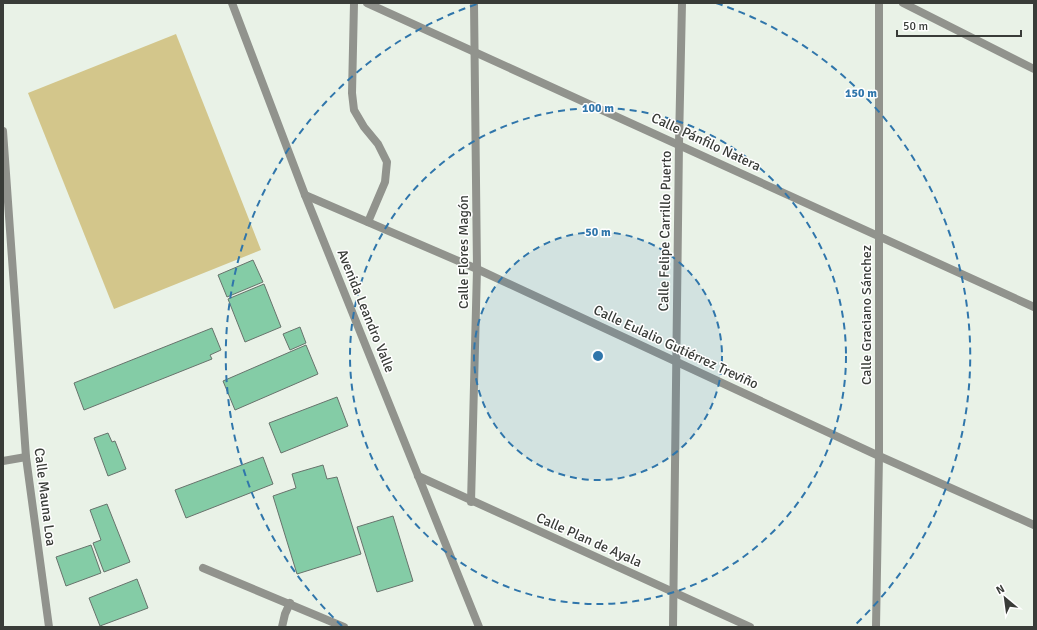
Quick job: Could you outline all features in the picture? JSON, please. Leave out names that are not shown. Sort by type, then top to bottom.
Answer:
[{"type":"street","name":"Avenida Leandro Valle","points":[[232,3],[305,195],[479,627]]},
{"type":"street","points":[[354,3],[352,93],[354,110],[364,128],[378,144],[387,162],[385,182],[368,222]]},
{"type":"street","name":"Calle Pánfilo Natera","points":[[367,3],[1034,306]]},
{"type":"street","name":"Calle Flores Magón","points":[[471,502],[477,269],[474,3]]},
{"type":"street","name":"Calle Felipe Carrillo Puerto","points":[[673,627],[678,143],[682,3]]},
{"type":"street","name":"Calle Graciano Sánchez","points":[[876,627],[879,456],[879,3]]},
{"type":"street","points":[[903,3],[1034,69]]},
{"type":"street","name":"Calle Mauna Loa","points":[[3,131],[26,458],[49,627]]},
{"type":"street","name":"Calle Eulalio Gutiérrez Treviño","points":[[305,195],[477,269],[879,456],[1034,525]]},
{"type":"street","points":[[3,461],[26,458]]},
{"type":"street","name":"Calle Plan de Ayala","points":[[418,476],[471,502],[750,627]]},
{"type":"street","points":[[203,568],[290,603],[344,627]]},
{"type":"street","points":[[282,627],[285,614],[290,603]]},
{"type":"shaded area","points":[[176,34],[261,250],[114,309],[28,93]]},
{"type":"building","points":[[253,260],[263,282],[227,297],[218,275]]},
{"type":"building","points":[[264,284],[281,327],[245,342],[228,299]]},
{"type":"building","points":[[300,327],[306,343],[290,350],[283,334]]},
{"type":"building","points":[[212,328],[221,350],[210,355],[212,359],[84,410],[74,383]]},
{"type":"building","points":[[306,345],[318,374],[235,410],[223,381]]},
{"type":"building","points":[[337,397],[348,426],[281,453],[269,423]]},
{"type":"building","points":[[108,433],[112,442],[115,441],[126,469],[108,476],[94,438]]},
{"type":"building","points":[[263,457],[273,484],[186,518],[175,490]]},
{"type":"building","points":[[323,465],[327,479],[337,477],[361,554],[297,574],[273,496],[296,488],[292,474]]},
{"type":"building","points":[[107,504],[130,562],[104,572],[93,543],[101,540],[90,510]]},
{"type":"building","points":[[393,516],[413,581],[377,592],[357,527]]},
{"type":"building","points":[[91,545],[101,573],[66,586],[56,557]]},
{"type":"building","points":[[137,579],[148,608],[100,626],[89,598]]}]
